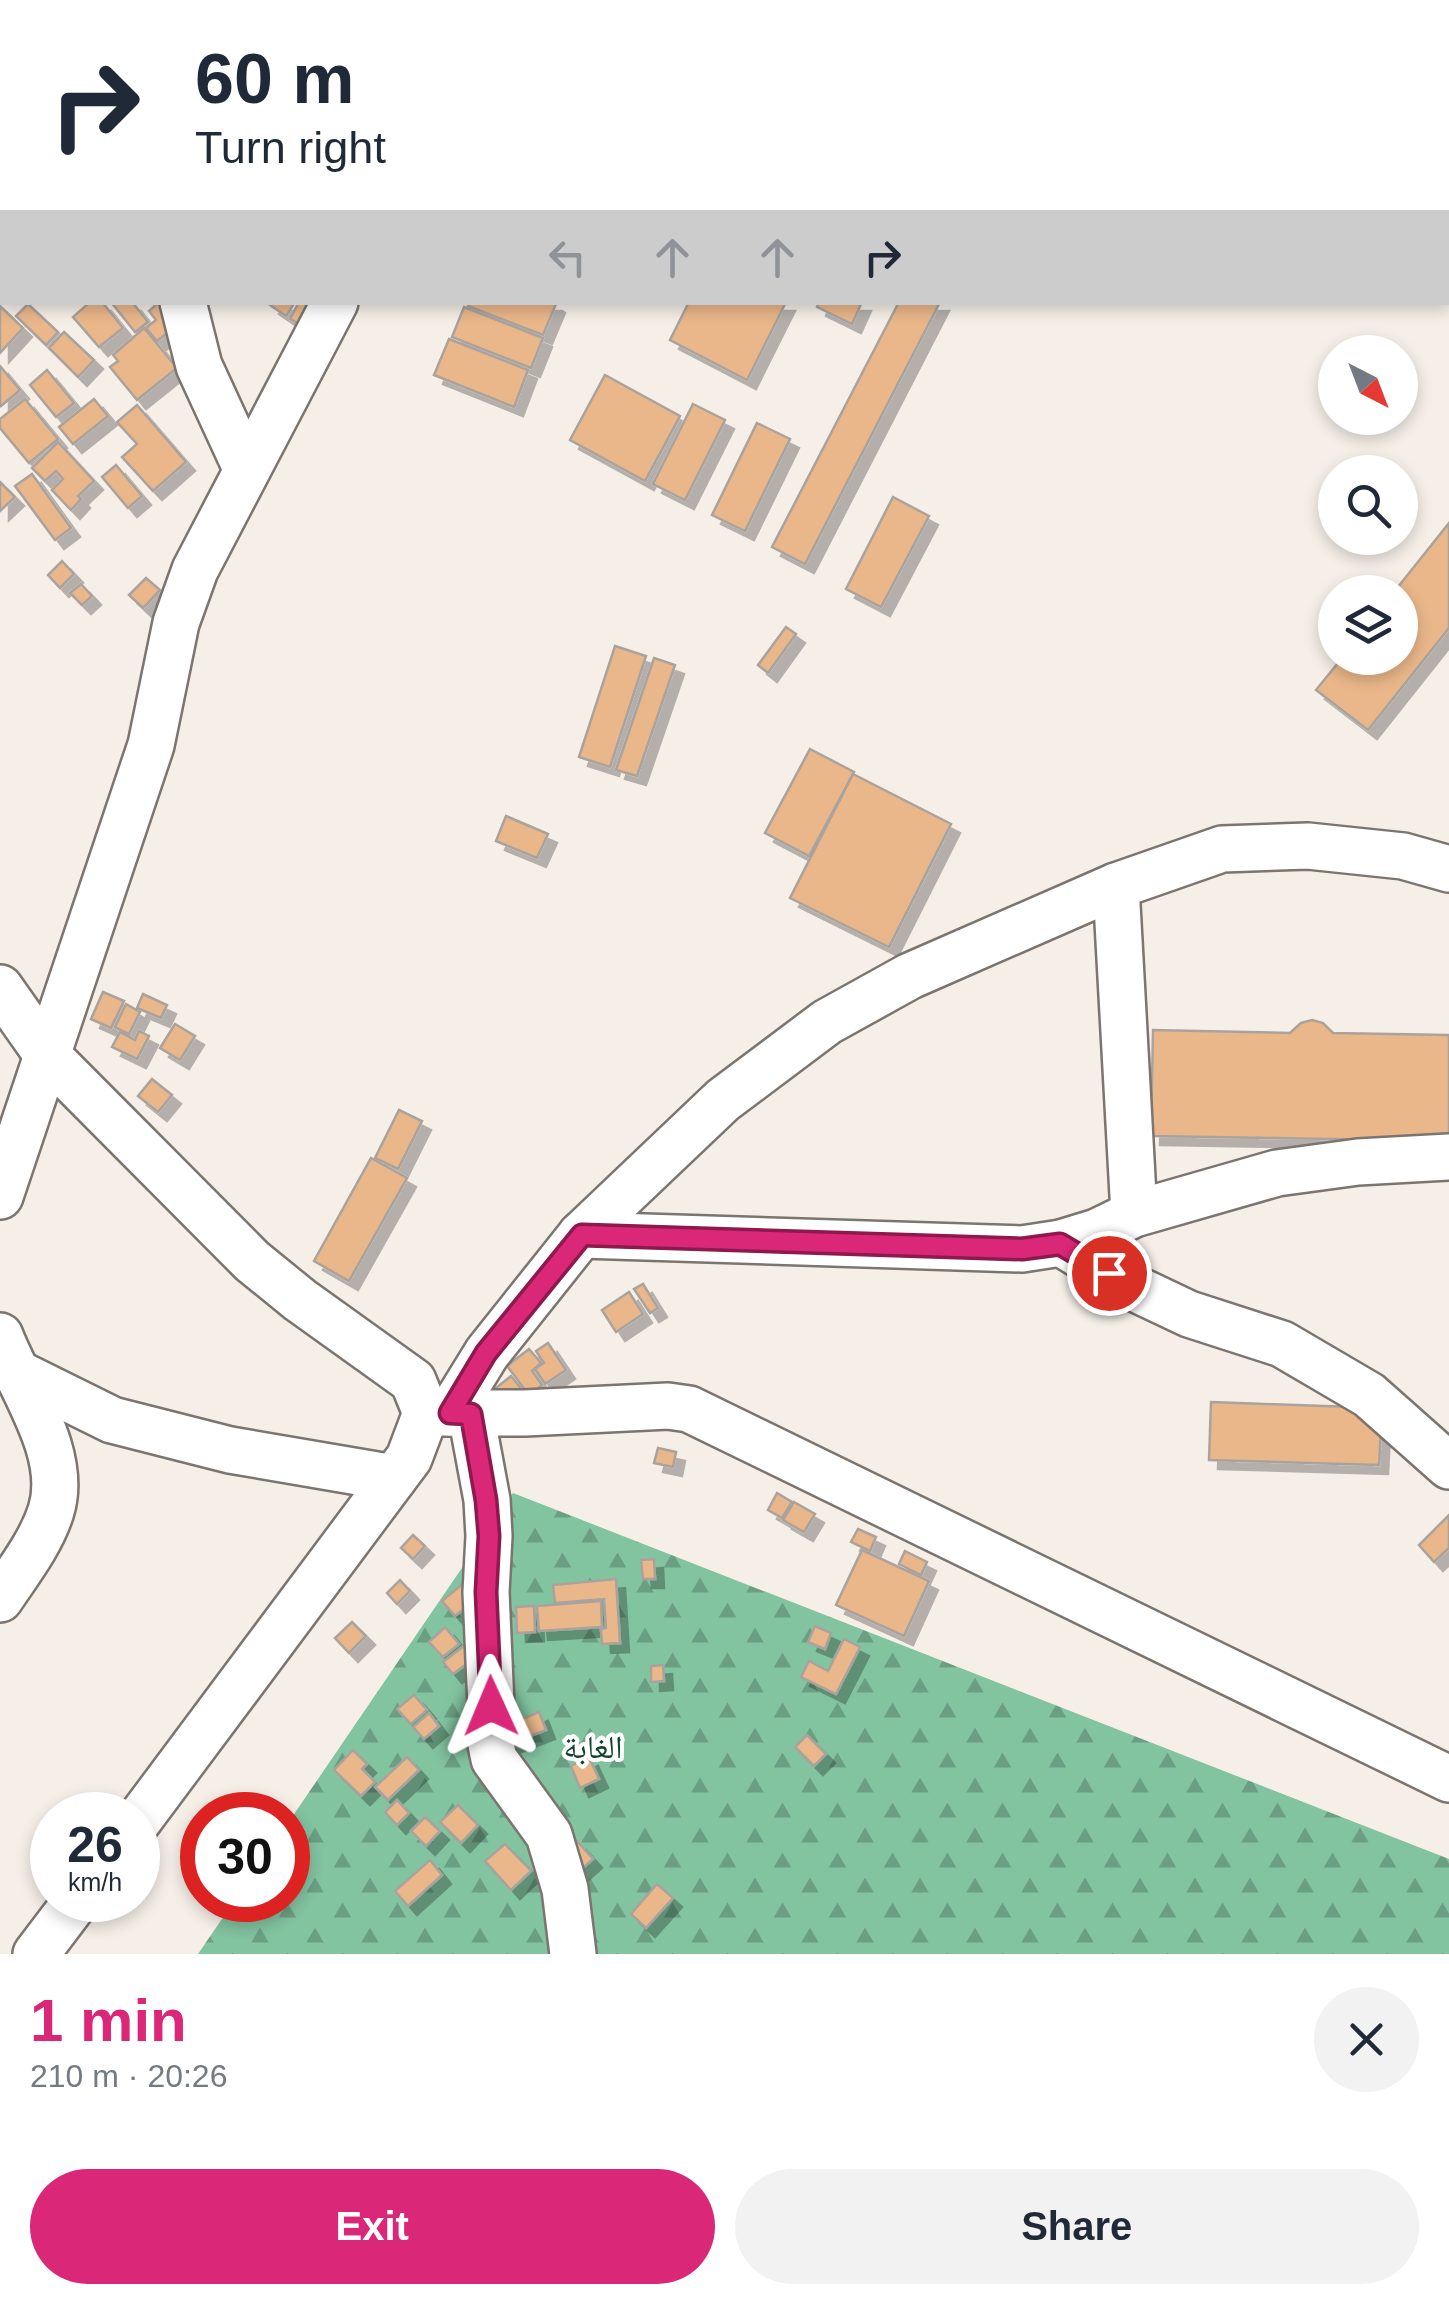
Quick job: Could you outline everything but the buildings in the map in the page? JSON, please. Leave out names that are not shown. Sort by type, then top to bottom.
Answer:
[{"type":"street","points":[[184,305],[199,366],[246,468]]},
{"type":"street","points":[[0,1196],[151,745],[176,623],[195,570],[333,305]]},
{"type":"street","points":[[160,1792],[409,1458],[449,1413],[486,1353],[582,1235],[723,1100],[828,1022],[910,976],[1116,886],[1222,849],[1308,846],[1403,856],[1449,869]]},
{"type":"street","points":[[1116,886],[1134,1214]]},
{"type":"street","points":[[0,988],[48,1056],[252,1260],[300,1300],[413,1381],[449,1413],[488,1518],[488,1730],[494,1759],[549,1835],[566,1889],[573,1954]]},
{"type":"street","points":[[582,1235],[1022,1249],[1060,1244],[1134,1214],[1276,1173],[1358,1162],[1449,1157]]},
{"type":"street","points":[[1060,1244],[1134,1288],[1188,1314],[1297,1352],[1368,1395],[1449,1466]]},
{"type":"street","points":[[7,1354],[112,1420],[230,1450],[394,1478]]},
{"type":"street","points":[[0,1599],[33,1548],[51,1510],[54,1475],[46,1437],[7,1354]]},
{"type":"street","points":[[449,1413],[689,1408],[1449,1779]]},
{"type":"street","points":[[36,1954],[60,1922]]},
{"type":"green space","name":"الغابة","points":[[513,1493],[1449,1859],[1449,1954],[198,1954],[220,1922],[310,1922],[309,1792]]},
{"type":"route","points":[[491,1706],[486,1500],[471,1414],[450,1413],[486,1353],[582,1235],[1022,1249],[1060,1244],[1109,1273]]}]
